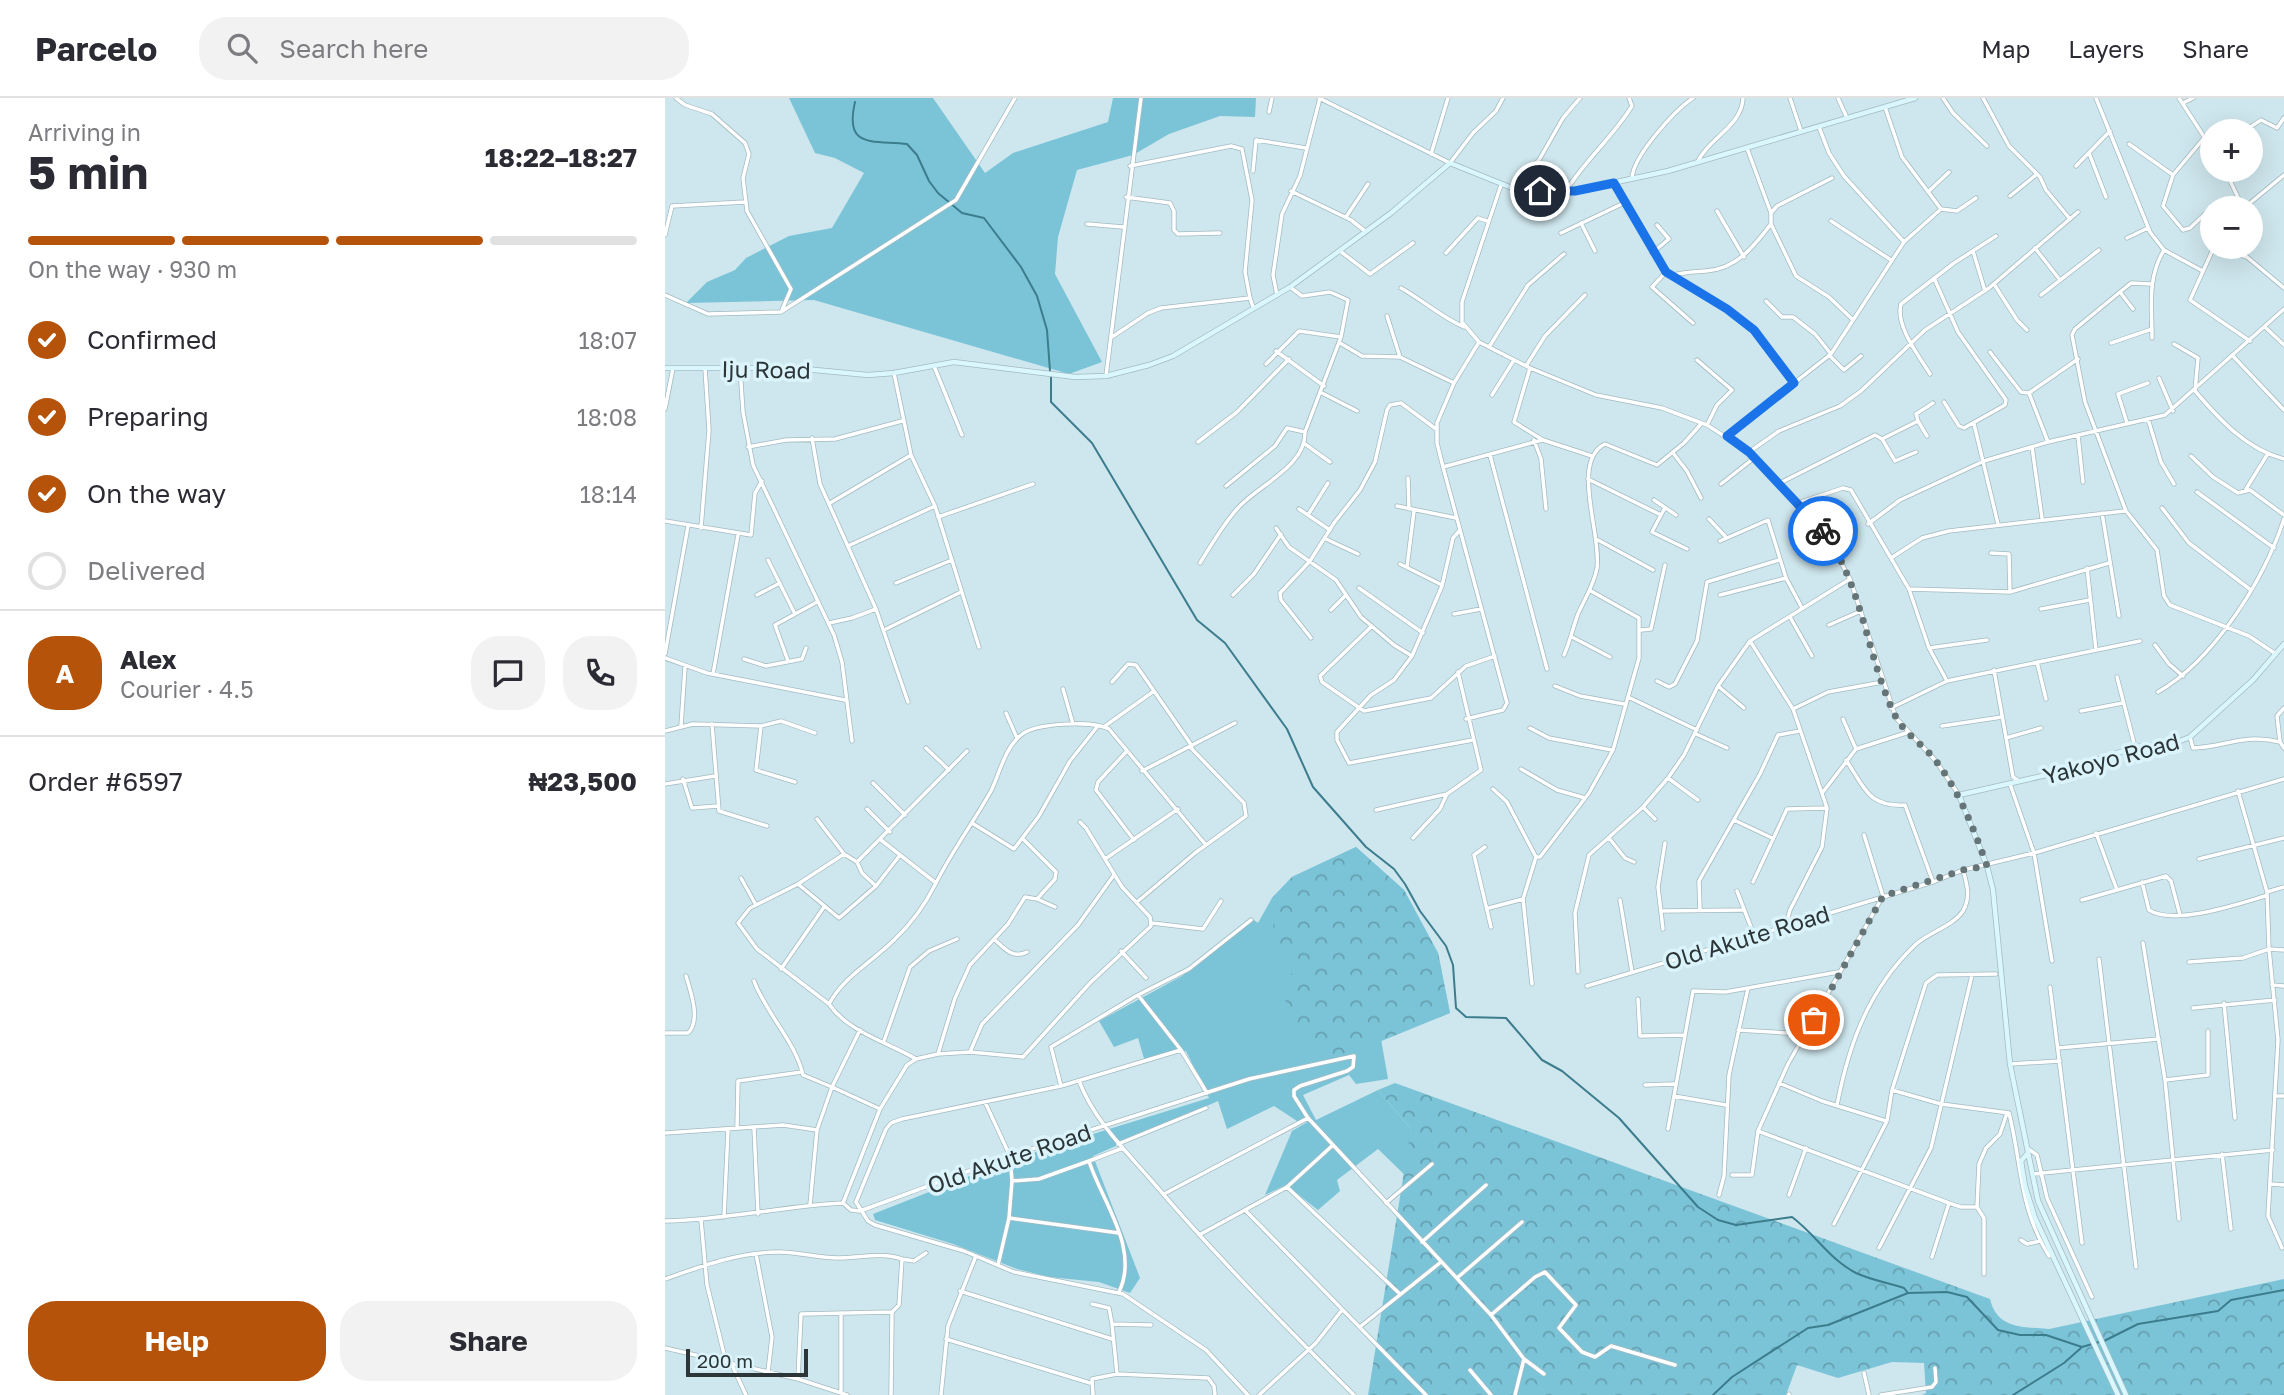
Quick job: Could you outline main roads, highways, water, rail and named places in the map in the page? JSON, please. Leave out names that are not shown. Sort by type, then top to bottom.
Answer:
[{"type":"main road","points":[[1895,101],[1915,98]]},
{"type":"main road","name":"Iju Road","points":[[665,368],[740,368],[868,375],[954,362],[1060,376],[1106,376],[1173,356],[1290,287],[1341,251],[1450,163],[1512,188],[1566,191],[1614,183],[1747,148],[1885,107],[1895,101]]},
{"type":"main road","name":"Yakoyo Road","points":[[2028,1150],[2010,1064],[1994,898],[1987,866],[1959,795],[2064,771],[2135,747],[2175,743],[2190,737],[2253,680],[2284,644]]},
{"type":"main road","points":[[2028,1150],[2044,1215],[2126,1395]]},
{"type":"main road","points":[[2028,1150],[2021,1161],[2035,1218],[2118,1395]]},
{"type":"waterway","points":[[855,102],[853,117],[857,135],[872,141],[907,144],[917,155],[938,193],[962,213],[984,218],[1021,267],[1037,296],[1047,330],[1050,371]]},
{"type":"waterway","points":[[1051,377],[1051,402],[1092,443],[1197,620],[1225,643],[1287,729],[1313,787],[1366,847],[1394,869],[1446,946],[1453,965],[1456,1008],[1466,1017],[1506,1018],[1542,1060],[1562,1071],[1619,1118],[1698,1207],[1718,1220],[1736,1225],[1792,1217],[1838,1261],[1862,1275],[1904,1288],[1908,1293],[1947,1292],[1967,1297],[1998,1330],[2020,1335],[2046,1335],[2082,1347],[2099,1342]]},
{"type":"waterway","points":[[2104,1341],[2138,1324],[2218,1311],[2231,1300],[2284,1290]]},
{"type":"waterway","points":[[1713,1395],[1732,1377],[1808,1328],[1828,1325],[1908,1293]]},
{"type":"waterway","points":[[2013,1395],[2064,1363],[2081,1348]]}]
